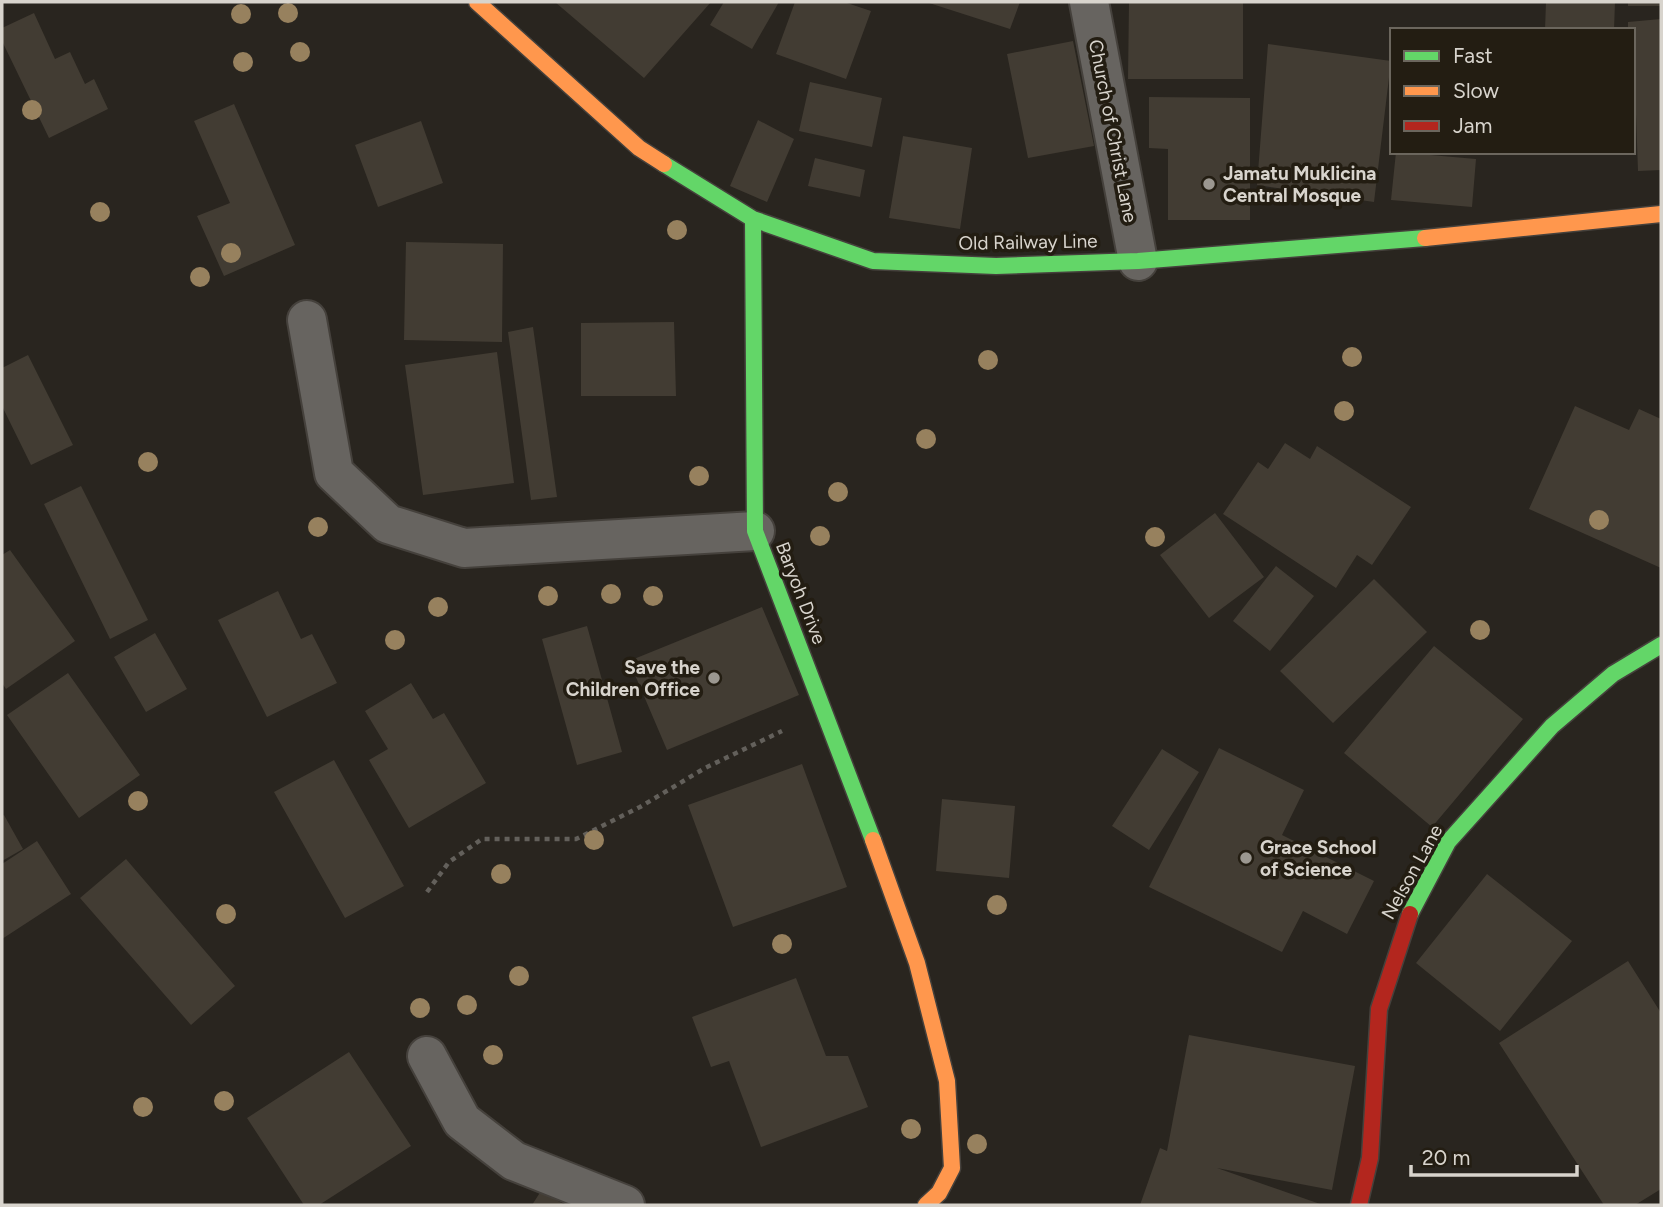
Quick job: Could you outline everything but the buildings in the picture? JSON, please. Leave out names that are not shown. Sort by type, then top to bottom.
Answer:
[{"type":"street","name":"Old Railway Line","points":[[477,2],[639,148],[754,219],[873,261],[996,266],[1138,261],[1261,249],[1383,242],[1661,214]]},
{"type":"street","name":"Church of Christ Lane","points":[[1089,2],[1138,261]]},
{"type":"street","name":"Baryoh Drive","points":[[754,219],[755,531],[918,963],[947,1081],[952,1168],[939,1193],[926,1205]]},
{"type":"street","points":[[307,320],[334,473],[388,524],[464,548],[755,531]]},
{"type":"street","name":"Nelson Lane","points":[[1359,1205],[1370,1158],[1379,1009],[1405,924],[1448,842],[1552,726],[1613,674],[1661,645]]},
{"type":"street","points":[[427,1056],[462,1121],[514,1161],[580,1190],[625,1205]]},
{"type":"path","points":[[427,892],[449,862],[482,839],[576,839],[639,807],[705,768],[824,711]]},
{"type":"traffic: fast","points":[[664,164],[753,219],[873,261],[996,266],[1138,261],[1425,238]]},
{"type":"traffic: fast","points":[[753,219],[755,531],[873,840]]},
{"type":"traffic: fast","points":[[1410,914],[1448,842],[1552,726],[1613,674],[1661,645]]},
{"type":"traffic: slow","points":[[477,2],[639,148],[664,164]]},
{"type":"traffic: slow","points":[[1425,238],[1661,214]]},
{"type":"traffic: slow","points":[[873,840],[917,963],[947,1081],[952,1168],[939,1193],[926,1205]]},
{"type":"traffic: jam","points":[[1359,1205],[1370,1158],[1379,1009],[1410,914]]},
{"type":"place","name":"Jamatu Muklicina Central Mosque","points":[[1209,184]]},
{"type":"place","name":"Save the Children Office","points":[[714,678]]},
{"type":"place","name":"Grace School of Science","points":[[1246,858]]}]
